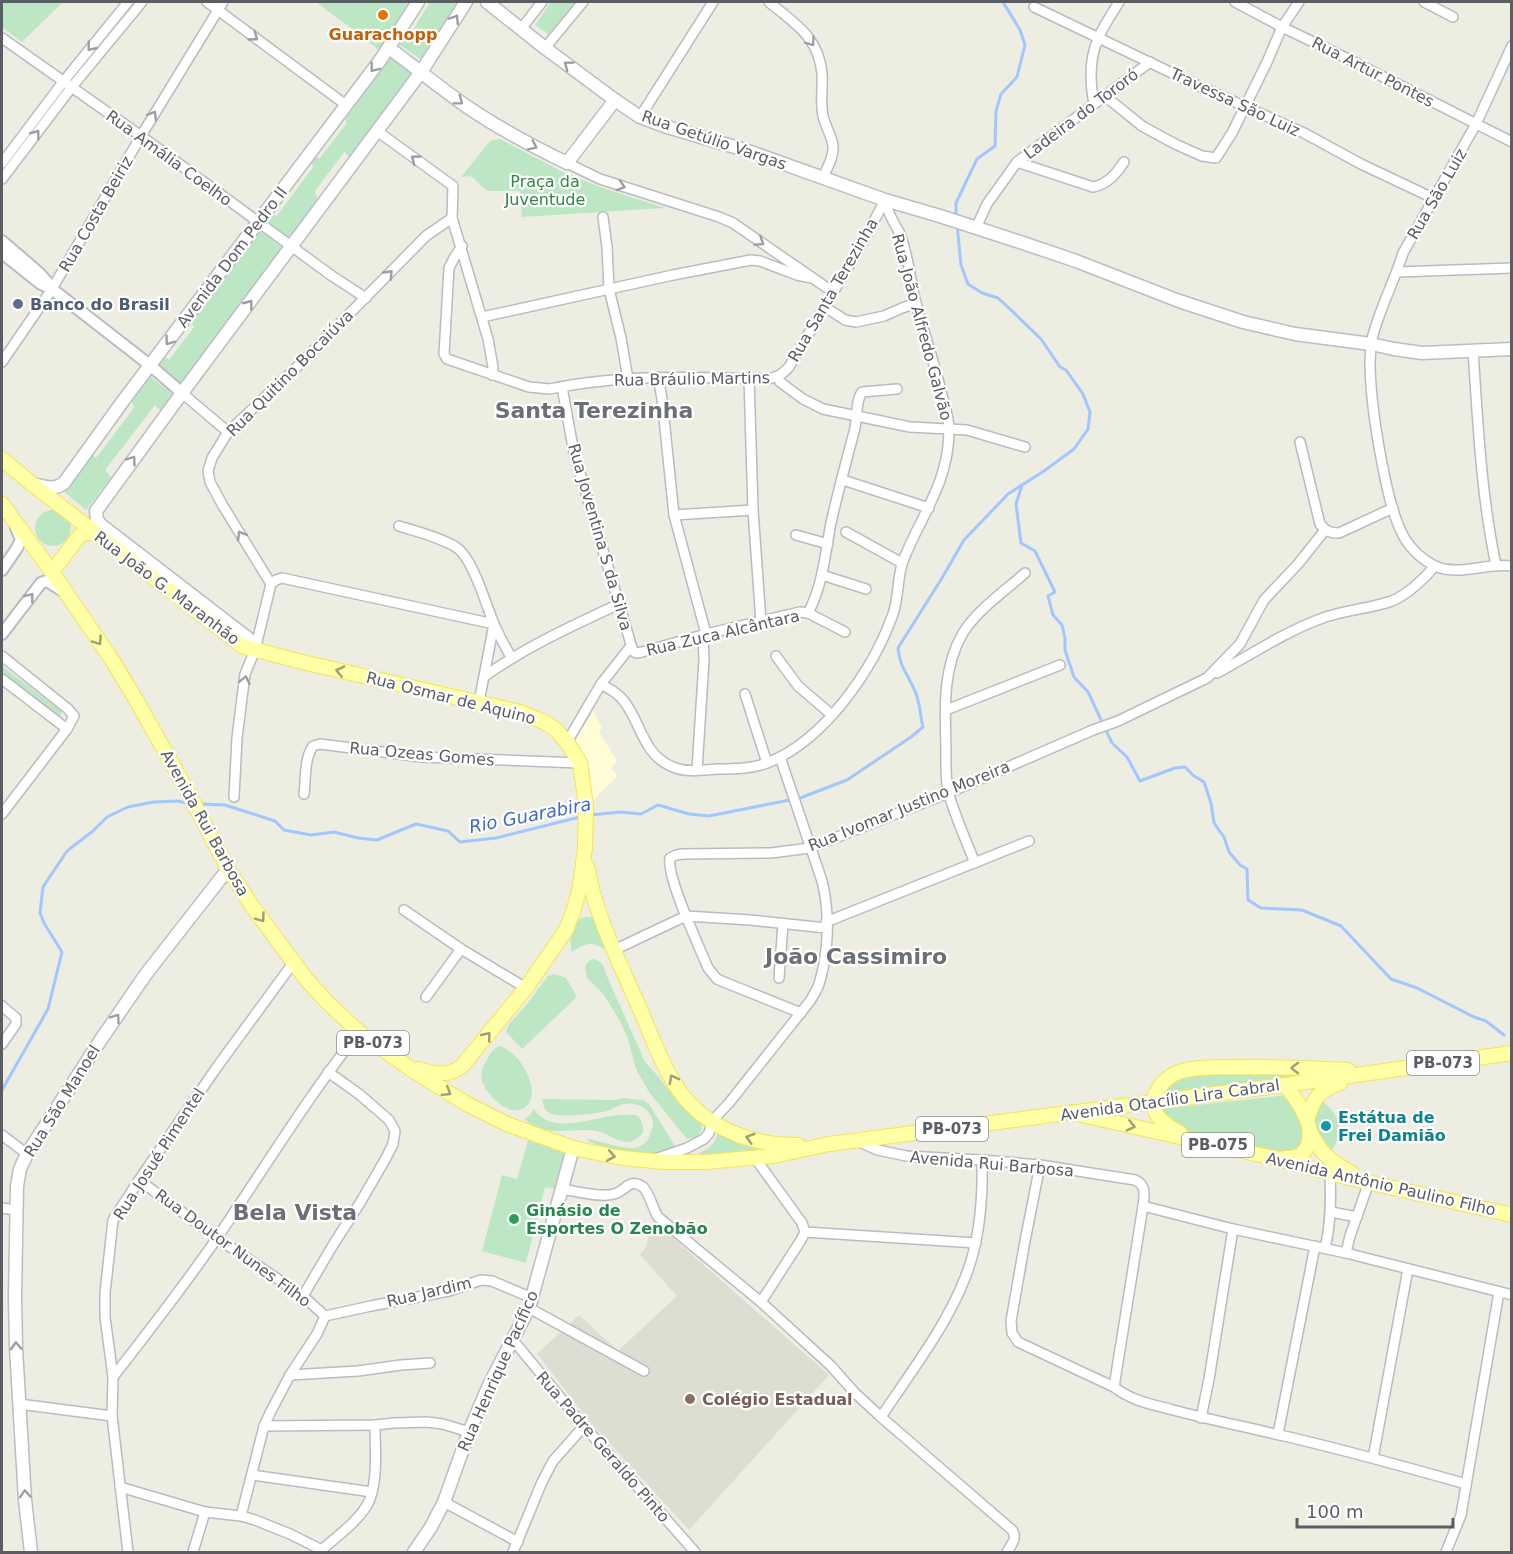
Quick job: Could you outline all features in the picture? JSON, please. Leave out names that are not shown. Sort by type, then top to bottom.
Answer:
[{"type":"main road","name":"Avenida Dom Pedro II","points":[[32,484],[52,488],[64,483],[123,401],[389,48],[418,2]]},
{"type":"main road","points":[[182,393],[421,72],[466,2]]},
{"type":"main road","name":"Rua Getúlio Vargas","points":[[487,2],[545,48],[640,117],[823,177],[885,200],[1077,261],[1179,301],[1243,322],[1295,334],[1394,349],[1422,352],[1512,349]]},
{"type":"main road","points":[[389,48],[486,120],[567,163],[615,100]]},
{"type":"main road","name":"Rua João G. Maranhão","points":[[182,393],[98,507],[96,517],[101,525],[249,639],[255,650]]},
{"type":"main road","name":"Rua João G. Maranhão","points":[[2,459],[243,646],[255,650]]},
{"type":"main road","name":"PB-073","points":[[4,508],[52,572]]},
{"type":"main road","points":[[52,572],[80,535],[88,532],[98,535]]},
{"type":"main road","name":"Avenida Rui Barbosa","points":[[52,572],[135,698],[228,869],[252,906],[293,963],[327,1002],[359,1032],[467,1104],[573,1148],[622,1158],[665,1162],[706,1162],[755,1158]]},
{"type":"main road","name":"Rua Osmar de Aquino","points":[[255,650],[520,712],[555,729],[567,742],[580,763],[586,806],[585,849],[580,887],[566,930],[526,988],[456,1071],[436,1074],[405,1064]]},
{"type":"main road","name":"Rua Osmar de Aquino","points":[[585,849],[590,882],[598,910],[662,1059],[678,1089],[690,1104],[712,1121]]},
{"type":"main road","name":"Rua São Manoel","points":[[31,1552],[25,1500],[16,1348],[16,1210],[17,1186],[21,1169],[27,1154],[146,974],[228,869]]},
{"type":"main road","points":[[574,909],[598,910]]},
{"type":"main road","name":"Avenida Otacílio Lira Cabral","points":[[712,1121],[739,1135],[766,1142],[787,1145],[829,1144],[1512,1053]]},
{"type":"main road","points":[[1188,1138],[1159,1118],[1154,1106],[1156,1093],[1169,1077],[1181,1071],[1295,1067],[1374,1073]]},
{"type":"main road","points":[[1274,1158],[1290,1159],[1304,1154],[1309,1141],[1310,1109],[1315,1099],[1325,1089],[1374,1073]]},
{"type":"main road","points":[[1285,1085],[1298,1102],[1318,1147],[1330,1160],[1365,1181]]},
{"type":"main road","name":"Avenida Antônio Paulino Filho","points":[[1074,1113],[1512,1215]]},
{"type":"main road","name":"Avenida Otacílio Lira Cabral","points":[[755,1158],[829,1144]]},
{"type":"main road","name":"Rua Henrique Pacífico","points":[[414,1552],[444,1502],[489,1385],[530,1303],[573,1148]]},
{"type":"street","points":[[2,163],[63,82],[128,2]]},
{"type":"street","points":[[2,179],[71,88],[142,2]]},
{"type":"street","points":[[207,2],[220,6],[346,105]]},
{"type":"street","points":[[521,29],[542,2]]},
{"type":"street","points":[[545,48],[584,2]]},
{"type":"street","points":[[640,117],[713,2]]},
{"type":"street","points":[[770,2],[802,30],[813,42],[818,52],[822,76],[821,104],[833,147],[823,177]]},
{"type":"street","points":[[1094,104],[1091,78],[1095,48],[1098,38],[1119,2]]},
{"type":"street","name":"Rua Artur Pontes","points":[[1235,2],[1512,142]]},
{"type":"street","points":[[1105,96],[1142,126],[1202,156],[1217,158],[1267,62],[1282,27],[1299,2]]},
{"type":"street","points":[[1424,2],[1453,17]]},
{"type":"street","name":"Rua Costa Beiriz","points":[[2,362],[52,289],[141,135],[220,6]]},
{"type":"street","name":"Travessa São Luiz","points":[[1034,7],[1199,86],[1304,133],[1435,199]]},
{"type":"street","name":"Rua Amália Coelho","points":[[2,38],[141,135],[257,222],[366,298]]},
{"type":"street","name":"Rua São Luiz","points":[[1435,566],[1417,554],[1404,538],[1392,508],[1374,416],[1370,382],[1371,344],[1381,309],[1404,253],[1476,124],[1512,46]]},
{"type":"street","name":"Ladeira do Tororó","points":[[973,227],[1017,162],[1150,62]]},
{"type":"street","points":[[377,131],[453,186],[452,218],[482,317],[490,349],[492,375]]},
{"type":"street","points":[[1017,162],[1093,187],[1110,180],[1124,162]]},
{"type":"street","points":[[567,163],[600,179],[733,223],[833,292]]},
{"type":"street","name":"Rua Santa Terezinha","points":[[778,377],[789,367],[863,242],[885,200]]},
{"type":"street","name":"Rua João Alfredo Galvão","points":[[601,684],[616,692],[624,701],[640,733],[652,752],[661,760],[673,767],[685,770],[737,769],[767,763],[796,747],[832,715],[866,670],[892,614],[902,563],[944,473],[949,428],[934,362],[916,303],[906,251],[901,234],[889,214],[885,200]]},
{"type":"street","points":[[603,217],[609,289],[628,379]]},
{"type":"street","name":"Rua Quitino Bocaiúva","points":[[271,584],[210,482],[209,465],[228,432],[295,369],[426,236],[452,218]]},
{"type":"street","points":[[2,241],[38,272],[52,289],[151,366],[228,432]]},
{"type":"street","name":"Rua Bráulio Martins","points":[[462,246],[450,268],[444,354],[447,359],[535,388],[550,390],[658,377],[767,379],[778,377],[803,399],[824,409],[910,427],[967,430],[1025,447]]},
{"type":"street","points":[[2,253],[41,284],[52,289]]},
{"type":"street","points":[[482,317],[751,260],[812,278]]},
{"type":"street","points":[[1397,272],[1512,268]]},
{"type":"street","points":[[825,307],[845,320],[856,322],[884,316],[916,303]]},
{"type":"street","points":[[1473,351],[1484,495],[1496,565]]},
{"type":"street","points":[[658,377],[674,515],[705,635],[697,770]]},
{"type":"street","points":[[749,378],[753,510],[761,622]]},
{"type":"street","name":"Rua Joventina S da Silva","points":[[562,387],[574,453],[632,648]]},
{"type":"street","points":[[808,613],[822,575],[831,523],[857,416],[859,396],[862,392],[897,389]]},
{"type":"street","points":[[1300,442],[1320,524],[1325,530],[1339,533],[1392,508]]},
{"type":"street","points":[[843,480],[929,508]]},
{"type":"street","points":[[2,570],[21,539],[4,508]]},
{"type":"street","points":[[674,515],[753,510]]},
{"type":"street","points":[[399,526],[445,541],[458,548],[464,555],[511,657]]},
{"type":"street","points":[[1207,678],[1240,644],[1264,600],[1298,564],[1325,530]]},
{"type":"street","points":[[846,532],[902,563]]},
{"type":"street","points":[[796,535],[828,544]]},
{"type":"street","points":[[1435,566],[1451,570],[1496,565],[1512,566]]},
{"type":"street","name":"Rua Ivomar Justino Moreira","points":[[686,916],[669,864],[670,858],[676,855],[771,853],[810,848],[1118,721],[1245,658],[1279,636],[1322,618],[1394,600],[1424,580],[1435,566]]},
{"type":"street","points":[[975,863],[948,793],[946,686],[956,648],[964,633],[983,611],[1026,573]]},
{"type":"street","points":[[822,575],[866,589]]},
{"type":"street","points":[[234,797],[237,738],[245,674],[255,650],[271,584],[276,580],[282,578],[494,624]]},
{"type":"street","points":[[2,633],[41,583],[47,581],[65,592]]},
{"type":"street","points":[[485,676],[511,657],[619,604]]},
{"type":"street","name":"Rua Zuca Alcântara","points":[[567,742],[601,684],[632,648],[636,653],[642,652],[800,612],[808,613],[845,632]]},
{"type":"street","points":[[479,702],[494,624]]},
{"type":"street","points":[[2,656],[74,716],[67,729],[2,814]]},
{"type":"street","points":[[776,656],[798,686],[832,715]]},
{"type":"street","points":[[946,710],[1060,665]]},
{"type":"street","points":[[2,679],[67,729]]},
{"type":"street","points":[[745,694],[767,763]]},
{"type":"street","name":"Rua Ozeas Gomes","points":[[304,794],[310,751],[313,746],[321,744],[422,757],[580,763]]},
{"type":"street","points":[[650,1160],[694,1145],[704,1139],[709,1133],[712,1121],[801,1013],[819,986],[824,958],[827,901],[780,757]]},
{"type":"street","points":[[614,950],[686,916],[826,925],[1029,841]]},
{"type":"street","points":[[404,910],[526,988]]},
{"type":"street","points":[[686,916],[708,968],[717,979],[801,1013]]},
{"type":"street","points":[[779,978],[783,924]]},
{"type":"street","points":[[426,997],[462,949]]},
{"type":"street","name":"Rua Josué Pimentel","points":[[128,1552],[112,1416],[113,1377],[105,1317],[105,1293],[113,1220],[293,963]]},
{"type":"street","points":[[2,1006],[16,1018],[16,1024],[2,1044]]},
{"type":"street","points":[[113,1377],[217,1238],[328,1072],[359,1032]]},
{"type":"street","points":[[303,1296],[386,1158],[393,1144],[395,1131],[389,1120],[359,1094],[328,1072]]},
{"type":"street","points":[[2,1135],[27,1154]]},
{"type":"street","name":"Avenida Rui Barbosa","points":[[856,1141],[878,1150],[906,1156],[1040,1165],[1135,1180],[1140,1182],[1145,1191],[1143,1206]]},
{"type":"street","points":[[755,1158],[802,1223],[805,1232],[761,1302]]},
{"type":"street","points":[[881,1417],[948,1314],[966,1278],[976,1243],[981,1202],[982,1160]]},
{"type":"street","points":[[1040,1165],[1024,1241],[1011,1321],[1012,1333],[1018,1342],[1114,1387],[1126,1396],[1201,1418],[1278,1434],[1466,1484]]},
{"type":"street","points":[[1278,1434],[1320,1247],[1328,1236],[1331,1212],[1330,1173]]},
{"type":"street","name":"Rua Doutor Nunes Filho","points":[[139,1180],[217,1238],[303,1296],[325,1316]]},
{"type":"street","points":[[1346,1253],[1365,1181]]},
{"type":"street","points":[[561,1189],[612,1195],[632,1183],[642,1186],[647,1191],[658,1217],[761,1302],[831,1366],[881,1417],[1012,1530],[1015,1538],[1007,1552]]},
{"type":"street","points":[[1114,1387],[1143,1206],[1233,1229],[1346,1253],[1512,1295]]},
{"type":"street","points":[[2,1208],[16,1210]]},
{"type":"street","points":[[1331,1212],[1357,1217]]},
{"type":"street","points":[[1201,1418],[1233,1229]]},
{"type":"street","points":[[805,1232],[976,1243]]},
{"type":"street","points":[[1373,1458],[1408,1269]]},
{"type":"street","name":"Rua Jardim","points":[[325,1316],[455,1290],[481,1280],[492,1281],[644,1371]]},
{"type":"street","points":[[1446,1552],[1461,1515],[1499,1292]]},
{"type":"street","points":[[241,1516],[264,1426],[290,1375],[317,1334],[325,1316]]},
{"type":"street","name":"Rua Padre Geraldo Pinto","points":[[513,1340],[693,1552]]},
{"type":"street","points":[[290,1375],[358,1371],[430,1363]]},
{"type":"street","points":[[19,1404],[112,1416]]},
{"type":"street","points":[[264,1426],[427,1422],[469,1432]]},
{"type":"street","points":[[120,1487],[205,1512],[241,1516],[290,1534],[320,1551],[352,1522],[369,1501],[375,1466],[375,1425]]},
{"type":"street","points":[[513,1552],[542,1482],[554,1461],[584,1426]]},
{"type":"street","points":[[252,1475],[372,1492]]},
{"type":"street","points":[[444,1502],[518,1542]]},
{"type":"street","points":[[194,1552],[205,1512]]},
{"type":"shaded area","points":[[593,711],[602,728],[599,732],[617,761],[611,769],[618,776],[591,802],[587,766],[575,742]]},
{"type":"shaded area","name":"Colégio Estadual","points":[[657,1224],[829,1375],[689,1530],[591,1423],[537,1354],[579,1315],[618,1351],[677,1296],[640,1255],[647,1246],[648,1234]]},
{"type":"green space","points":[[2,2],[63,2],[22,42],[2,27]]},
{"type":"green space","points":[[316,2],[416,2],[383,53]]},
{"type":"green space","points":[[430,2],[461,2],[423,61],[397,43],[403,34],[407,40]]},
{"type":"green space","points":[[551,2],[578,2],[552,37],[535,25]]},
{"type":"green space","points":[[388,55],[415,75],[350,159],[345,151],[315,191],[318,202],[290,239],[265,220],[272,211],[276,217],[313,167],[310,159],[315,154],[319,159],[347,123],[343,115]]},
{"type":"green space","name":"Praça da Juventude","points":[[500,139],[563,172],[665,208],[522,217],[520,191],[487,191],[471,176],[461,177],[490,141]]},
{"type":"green space","points":[[259,229],[283,248],[181,383],[158,364],[164,355],[169,360],[194,327],[190,320]]},
{"type":"green space","points":[[150,376],[173,395],[161,411],[155,405],[105,470],[111,477],[86,510],[62,490],[90,453],[96,458],[134,408],[131,400]]},
{"type":"green space","points":[[53,510],[66,515],[71,528],[66,541],[53,546],[40,541],[35,528],[40,515]]},
{"type":"green space","points":[[2,666],[60,710],[61,715],[58,716],[2,673]]},
{"type":"green space","points":[[586,917],[592,917],[597,923],[608,951],[590,944],[572,952],[572,930],[577,922]]},
{"type":"green space","points":[[592,959],[603,966],[645,1062],[679,1103],[701,1122],[701,1130],[697,1137],[687,1139],[649,1092],[636,1069],[628,1039],[620,1021],[604,995],[587,978],[585,968]]},
{"type":"green space","points":[[554,974],[566,978],[577,997],[522,1049],[506,1032],[509,1024],[548,976]]},
{"type":"green space","points":[[501,1046],[521,1062],[529,1077],[532,1094],[530,1101],[518,1110],[507,1108],[496,1101],[482,1080],[483,1068],[489,1056]]},
{"type":"green space","points":[[1214,1073],[1309,1074],[1163,1095],[1172,1083],[1184,1077]]},
{"type":"green space","points":[[1287,1095],[1302,1123],[1305,1142],[1294,1156],[1193,1135],[1170,1124],[1161,1109]]},
{"type":"green space","points":[[622,1098],[643,1100],[649,1104],[675,1146],[655,1155],[612,1151],[588,1141],[587,1139],[624,1148],[642,1145],[650,1135],[653,1122],[649,1113],[639,1105],[625,1104],[607,1111],[560,1115],[547,1111],[542,1099],[616,1100]]},
{"type":"green space","points":[[1322,1101],[1334,1113],[1339,1125],[1338,1138],[1330,1153],[1318,1137],[1313,1122],[1314,1114]]},
{"type":"green space","points":[[534,1109],[543,1118],[555,1123],[583,1122],[626,1114],[638,1116],[643,1133],[638,1138],[627,1142],[619,1141],[597,1131],[550,1131],[532,1125],[525,1119]]},
{"type":"green space","points":[[718,1131],[772,1151],[708,1157],[698,1153],[711,1145]]},
{"type":"green space","name":"Ginásio de Esportes O Zenobão","points":[[528,1140],[564,1152],[555,1189],[545,1187],[526,1263],[482,1251],[502,1175],[517,1179]]},
{"type":"waterway","name":"Rio Guarabira","points":[[956,217],[956,203],[977,159],[995,146],[996,111],[1001,94],[1017,77],[1025,45],[1020,30],[1003,2]]},
{"type":"waterway","name":"Rio Guarabira","points":[[590,815],[621,812],[641,814],[658,805],[689,814],[709,816],[800,798],[847,780],[923,727],[918,698],[902,666],[898,648],[964,540],[1008,494],[1074,449],[1088,429],[1090,412],[1083,394],[1066,370],[1060,367],[1041,339],[998,298],[982,293],[968,284],[961,265],[957,224]]},
{"type":"waterway","points":[[1022,485],[1016,504],[1021,543],[1035,551],[1055,592],[1048,596],[1053,615],[1062,625],[1065,650],[1074,677],[1088,692],[1112,743],[1127,757],[1140,781],[1175,768],[1185,767],[1204,782],[1211,803],[1214,823],[1224,837],[1229,852],[1240,865],[1247,869],[1248,900],[1261,908],[1302,910],[1341,926],[1391,979],[1417,988],[1486,1021],[1504,1035]]},
{"type":"waterway","name":"Rio Guarabira","points":[[2,1090],[48,1009],[62,952],[40,913],[43,887],[67,851],[107,817],[128,807],[154,802],[188,803]]},
{"type":"waterway","name":"Rio Guarabira","points":[[201,804],[225,805],[275,821],[284,830],[311,835],[334,832],[377,840],[416,824],[448,831],[460,842],[496,838],[580,817]]},
{"type":"place","name":"Guarachopp","points":[[383,15]]},
{"type":"place","name":"Banco do Brasil","points":[[18,304]]},
{"type":"place","name":"Estátua de Frei Damião","points":[[1326,1126]]},
{"type":"place","name":"Ginásio de Esportes O Zenobão","points":[[514,1219]]},
{"type":"place","name":"Colégio Estadual","points":[[690,1399]]},
{"type":"district","name":"Santa Terezinha","points":[[594,410]]},
{"type":"district","name":"João Cassimiro","points":[[856,956]]},
{"type":"district","name":"Bela Vista","points":[[295,1212]]}]
